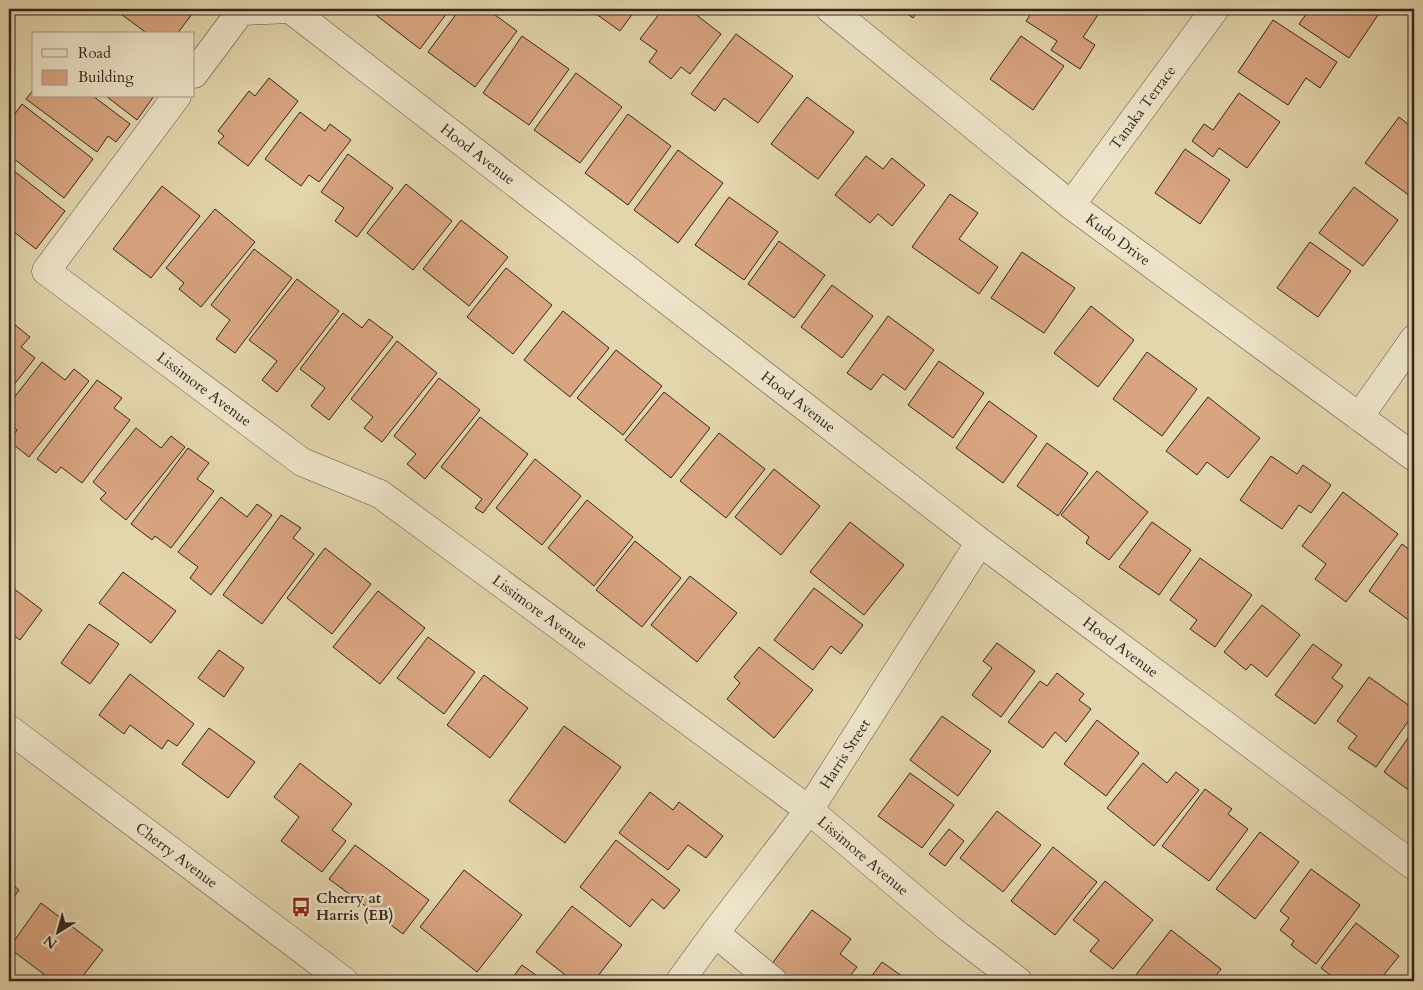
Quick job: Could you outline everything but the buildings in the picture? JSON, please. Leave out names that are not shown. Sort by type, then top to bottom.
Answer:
[{"type":"street","name":"Hood Avenue","points":[[195,73],[241,11],[290,9],[980,542],[1414,866]]},
{"type":"street","name":"Kudo Drive","points":[[830,9],[1070,205],[1414,457]]},
{"type":"street","name":"Tanaka Terrace","points":[[1070,205],[1216,9]]},
{"type":"street","name":"Lissimore Avenue","points":[[176,98],[46,271],[302,462],[380,494],[809,810],[950,929],[1018,981]]},
{"type":"street","points":[[1358,417],[1414,339]]},
{"type":"street","name":"Harris Street","points":[[680,981],[809,810],[980,542]]},
{"type":"street","name":"Cherry Avenue","points":[[9,729],[344,981]]},
{"type":"street","points":[[715,933],[773,981]]},
{"type":"place","name":"Cherry at Harris (EB)","points":[[301,907]]}]
